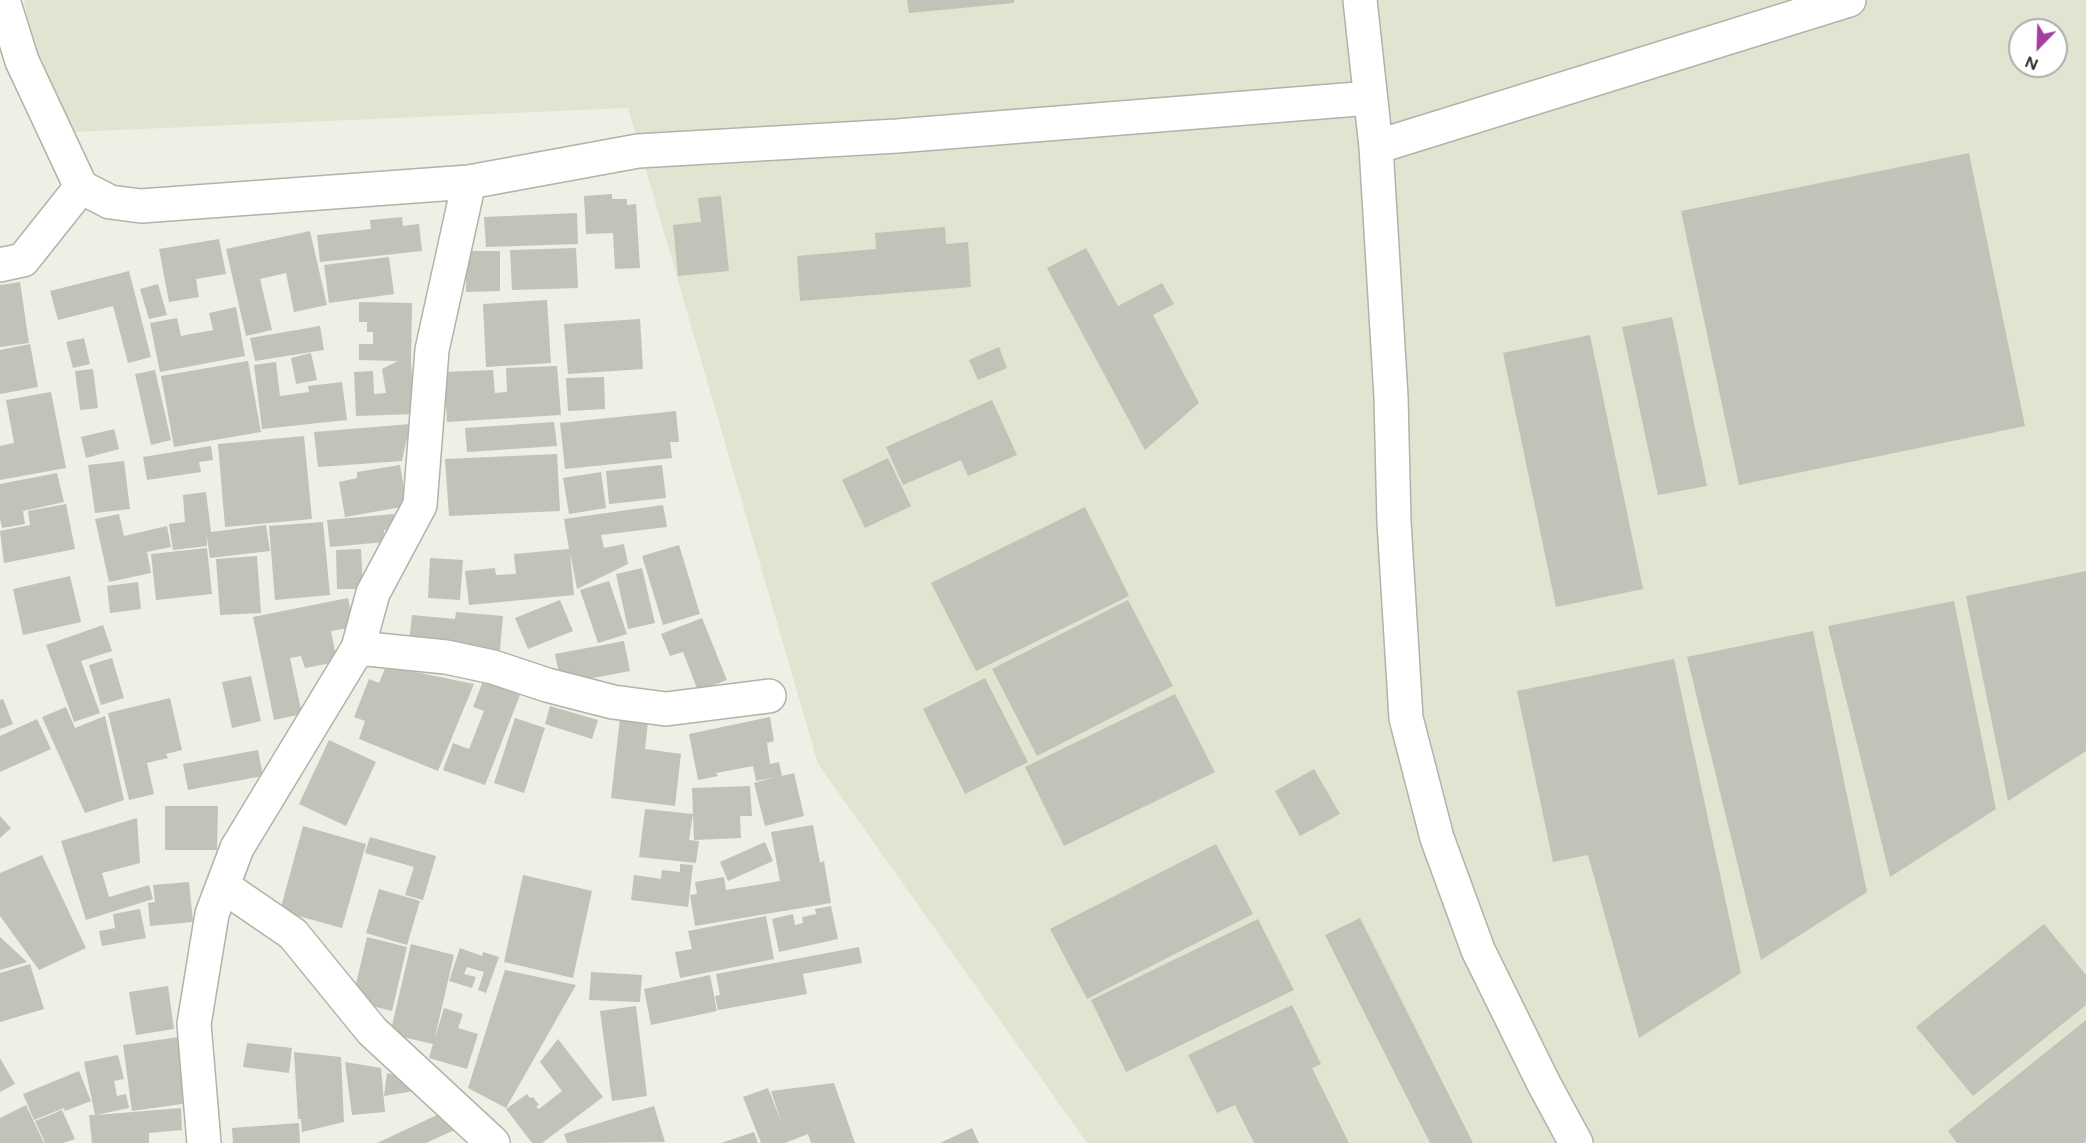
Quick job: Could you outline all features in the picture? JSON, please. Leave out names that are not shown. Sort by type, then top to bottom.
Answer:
[{"type":"street","points":[[3,0],[22,61],[81,188],[110,202],[141,206],[469,182],[638,152],[897,136],[1370,98]]},
{"type":"street","points":[[1360,0],[1376,147],[1391,397],[1394,522],[1406,718],[1437,838],[1478,950],[1544,1084],[1576,1143]]},
{"type":"street","points":[[1376,147],[1849,0]]},
{"type":"street","points":[[204,1143],[194,1023],[212,914],[237,848],[358,648],[373,593],[420,505],[432,350],[469,182]]},
{"type":"street","points":[[0,265],[23,260],[81,188]]},
{"type":"street","points":[[358,648],[447,657],[493,667],[547,685],[613,702],[666,709],[770,696]]},
{"type":"street","points":[[223,886],[293,934],[372,1030],[493,1143]]},
{"type":"shaded area","points":[[24,0],[2086,0],[2086,1143],[1087,1143],[818,764],[628,108],[48,133]]},
{"type":"building","points":[[907,0],[1014,0],[1014,3],[909,13]]},
{"type":"building","points":[[1969,153],[2025,426],[1739,485],[1681,211]]},
{"type":"building","points":[[612,194],[612,199],[627,199],[627,205],[636,204],[640,268],[615,269],[613,233],[586,234],[584,196]]},
{"type":"building","points":[[721,196],[729,271],[678,276],[673,225],[701,222],[698,198]]},
{"type":"building","points":[[577,213],[578,244],[486,247],[484,217]]},
{"type":"building","points":[[402,217],[403,226],[419,224],[422,251],[320,262],[317,235],[371,229],[370,220]]},
{"type":"building","points":[[945,227],[946,244],[968,242],[971,287],[800,301],[797,256],[876,249],[875,233]]},
{"type":"building","points":[[310,231],[327,305],[294,312],[286,273],[260,279],[272,330],[246,336],[226,249]]},
{"type":"building","points":[[219,239],[226,274],[196,279],[199,297],[169,302],[159,249]]},
{"type":"building","points":[[576,248],[578,288],[512,290],[510,250]]},
{"type":"building","points":[[1086,248],[1118,306],[1162,283],[1174,304],[1153,315],[1199,403],[1145,450],[1047,268]]},
{"type":"building","points":[[466,251],[500,251],[500,291],[466,292]]},
{"type":"building","points":[[389,257],[394,294],[329,303],[324,265]]},
{"type":"building","points":[[129,271],[151,357],[128,363],[113,306],[58,320],[50,291]]},
{"type":"building","points":[[20,282],[29,343],[0,347],[0,285]]},
{"type":"building","points":[[158,284],[167,315],[149,319],[140,289]]},
{"type":"building","points":[[547,300],[551,363],[486,367],[483,304]]},
{"type":"building","points":[[359,302],[412,303],[411,361],[414,414],[356,416],[354,372],[373,371],[374,394],[386,393],[382,369],[398,361],[359,360],[359,344],[373,344],[373,332],[367,332],[367,322],[359,322]]},
{"type":"building","points":[[236,307],[245,356],[160,372],[150,323],[177,318],[181,336],[213,330],[209,313]]},
{"type":"building","points":[[1672,317],[1707,486],[1658,495],[1622,327]]},
{"type":"building","points":[[640,319],[643,369],[568,374],[564,324]]},
{"type":"building","points":[[320,326],[324,350],[255,361],[250,338]]},
{"type":"building","points":[[1590,335],[1643,589],[1556,607],[1503,353]]},
{"type":"building","points":[[84,338],[90,364],[73,368],[66,342]]},
{"type":"building","points":[[30,344],[38,387],[0,394],[0,350]]},
{"type":"building","points":[[999,347],[1007,368],[978,380],[969,360]]},
{"type":"building","points":[[311,353],[317,380],[296,384],[291,358]]},
{"type":"building","points":[[248,361],[261,432],[174,447],[161,376]]},
{"type":"building","points":[[276,362],[280,396],[309,392],[308,386],[342,382],[347,420],[262,429],[254,365]]},
{"type":"building","points":[[557,366],[561,415],[447,422],[444,372],[493,370],[495,393],[507,392],[506,368]]},
{"type":"building","points":[[93,369],[98,408],[80,410],[75,371]]},
{"type":"building","points":[[155,370],[171,440],[151,445],[135,374]]},
{"type":"building","points":[[604,377],[605,409],[568,411],[566,378]]},
{"type":"building","points":[[51,392],[66,468],[0,480],[0,446],[14,443],[6,400]]},
{"type":"building","points":[[992,400],[1017,455],[968,476],[961,460],[903,485],[886,447]]},
{"type":"building","points":[[676,411],[679,442],[670,442],[672,458],[565,469],[560,423]]},
{"type":"building","points":[[554,422],[557,446],[467,452],[465,428]]},
{"type":"building","points":[[410,424],[402,461],[318,467],[314,432]]},
{"type":"building","points":[[114,429],[119,449],[86,458],[81,437]]},
{"type":"building","points":[[304,436],[312,519],[225,527],[218,444]]},
{"type":"building","points":[[211,446],[213,460],[199,462],[201,472],[147,480],[143,457]]},
{"type":"building","points":[[557,454],[560,511],[449,516],[445,459]]},
{"type":"building","points":[[888,458],[911,506],[865,528],[842,480]]},
{"type":"building","points":[[124,461],[130,509],[95,513],[88,465]]},
{"type":"building","points":[[400,465],[407,506],[345,517],[339,482],[357,478],[357,472]]},
{"type":"building","points":[[662,465],[666,498],[609,504],[606,471]]},
{"type":"building","points":[[601,472],[606,508],[569,514],[563,478]]},
{"type":"building","points":[[57,473],[64,502],[23,511],[25,524],[2,528],[0,484]]},
{"type":"building","points":[[206,492],[211,532],[266,525],[270,551],[210,558],[206,532],[207,546],[173,550],[169,524],[185,522],[183,495]]},
{"type":"building","points":[[66,504],[75,549],[4,563],[0,531],[30,525],[28,511]]},
{"type":"building","points":[[663,505],[667,527],[601,535],[604,548],[624,544],[628,564],[577,589],[570,552],[574,595],[469,605],[465,571],[495,568],[496,575],[516,574],[514,554],[569,549],[564,519]]},
{"type":"building","points":[[1085,507],[1129,596],[976,671],[931,583]]},
{"type":"building","points":[[119,514],[124,536],[167,526],[171,547],[147,552],[151,573],[109,582],[95,519]]},
{"type":"building","points":[[394,514],[396,529],[384,530],[385,542],[330,547],[327,520]]},
{"type":"building","points":[[323,522],[330,595],[275,600],[269,526]]},
{"type":"building","points":[[679,545],[700,614],[663,625],[642,556]]},
{"type":"building","points":[[207,548],[212,594],[156,600],[151,554]]},
{"type":"building","points":[[361,549],[363,589],[337,589],[336,550]]},
{"type":"building","points":[[257,556],[261,613],[220,615],[216,559]]},
{"type":"building","points":[[430,558],[463,560],[460,600],[428,598]]},
{"type":"building","points":[[642,568],[655,623],[628,629],[616,574]]},
{"type":"building","points":[[2086,571],[2086,751],[2008,801],[1966,596]]},
{"type":"building","points":[[70,576],[81,622],[23,635],[13,589]]},
{"type":"building","points":[[609,581],[627,634],[598,643],[580,590]]},
{"type":"building","points":[[138,582],[141,609],[110,613],[107,586]]},
{"type":"building","points":[[348,598],[354,627],[331,631],[337,662],[305,668],[301,656],[290,658],[302,714],[274,720],[253,617]]},
{"type":"building","points":[[560,600],[573,631],[528,649],[515,618]]},
{"type":"building","points":[[1128,600],[1173,686],[1037,756],[992,669]]},
{"type":"building","points":[[1954,601],[1996,809],[1890,877],[1828,626]]},
{"type":"building","points":[[456,612],[503,616],[499,660],[408,651],[412,615],[455,619]]},
{"type":"building","points":[[702,618],[727,680],[698,691],[683,652],[670,656],[661,634]]},
{"type":"building","points":[[103,625],[112,651],[81,661],[100,713],[74,722],[46,645]]},
{"type":"building","points":[[1813,631],[1867,892],[1761,960],[1687,657]]},
{"type":"building","points":[[624,641],[630,671],[561,684],[555,654]]},
{"type":"building","points":[[112,658],[124,698],[101,705],[89,665]]},
{"type":"building","points":[[1674,659],[1741,973],[1639,1038],[1588,855],[1553,862],[1517,691]]},
{"type":"building","points":[[386,666],[474,684],[438,771],[359,739],[365,721],[354,717],[369,679],[379,683]]},
{"type":"building","points":[[251,676],[261,721],[232,728],[222,682]]},
{"type":"building","points":[[985,678],[1028,762],[965,794],[923,709]]},
{"type":"building","points":[[483,681],[520,695],[485,785],[443,770],[453,743],[469,749],[484,711],[473,707]]},
{"type":"building","points":[[1175,694],[1215,772],[1064,846],[1025,767]]},
{"type":"building","points":[[170,698],[182,750],[166,754],[168,758],[147,763],[154,794],[129,800],[108,713]]},
{"type":"building","points":[[3,699],[13,724],[0,729],[0,700]]},
{"type":"building","points":[[550,706],[598,720],[592,739],[545,724]]},
{"type":"building","points":[[66,707],[75,728],[105,716],[124,800],[85,813],[42,717]]},
{"type":"building","points":[[770,717],[774,741],[767,743],[770,764],[779,762],[782,776],[794,773],[804,816],[765,826],[754,783],[775,777],[756,781],[753,766],[716,773],[718,776],[698,780],[689,734]]},
{"type":"building","points":[[515,718],[545,728],[524,793],[494,783]]},
{"type":"building","points":[[620,718],[648,721],[645,749],[681,754],[675,806],[611,798]]},
{"type":"building","points":[[37,719],[51,749],[0,772],[0,736]]},
{"type":"building","points":[[329,740],[376,762],[346,826],[299,804]]},
{"type":"building","points":[[258,750],[263,776],[188,790],[183,764]]},
{"type":"building","points":[[1314,769],[1340,814],[1300,836],[1275,791]]},
{"type":"building","points":[[750,786],[752,816],[740,816],[741,838],[694,840],[692,788]]},
{"type":"building","points":[[165,806],[218,806],[217,850],[165,850]]},
{"type":"building","points":[[645,809],[693,814],[689,840],[699,841],[696,863],[639,857]]},
{"type":"building","points":[[0,816],[11,828],[0,838]]},
{"type":"building","points":[[137,818],[140,863],[102,873],[109,897],[149,885],[153,899],[86,920],[61,841]]},
{"type":"building","points":[[813,825],[820,863],[824,861],[831,903],[695,926],[690,895],[697,894],[695,882],[724,877],[726,890],[780,881],[771,832]]},
{"type":"building","points":[[303,826],[366,844],[342,928],[280,911]]},
{"type":"building","points":[[370,837],[436,856],[423,900],[405,895],[414,867],[365,853]]},
{"type":"building","points":[[765,842],[773,861],[728,881],[720,862]]},
{"type":"building","points":[[1216,844],[1253,914],[1087,999],[1050,929]]},
{"type":"building","points":[[42,855],[86,948],[39,970],[0,916],[0,873]]},
{"type":"building","points":[[680,864],[693,865],[688,907],[631,900],[634,875],[661,879],[662,870],[680,872]]},
{"type":"building","points":[[523,875],[592,891],[573,978],[504,962]]},
{"type":"building","points":[[189,882],[193,922],[150,926],[148,903],[155,902],[153,885]]},
{"type":"building","points":[[379,889],[420,901],[407,945],[366,933]]},
{"type":"building","points":[[831,906],[838,939],[779,952],[772,919],[793,914],[795,925],[803,923],[802,917],[816,914],[815,909]]},
{"type":"building","points":[[140,909],[146,938],[102,946],[99,931],[115,928],[113,914]]},
{"type":"building","points":[[766,916],[774,959],[680,978],[675,952],[692,949],[688,931]]},
{"type":"building","points":[[1360,918],[1473,1143],[1430,1143],[1325,935]]},
{"type":"building","points":[[1258,919],[1294,990],[1126,1072],[1091,1000]]},
{"type":"building","points":[[2044,924],[2086,975],[2086,1005],[1973,1096],[1916,1027]]},
{"type":"building","points":[[0,937],[27,962],[0,970]]},
{"type":"building","points":[[367,937],[407,947],[392,1011],[352,1001]]},
{"type":"building","points":[[411,944],[454,955],[434,1041],[444,1008],[463,1014],[458,1028],[478,1034],[467,1069],[429,1058],[433,1044],[390,1034]]},
{"type":"building","points":[[859,947],[862,963],[803,974],[807,994],[718,1010],[715,996],[720,995],[716,974]]},
{"type":"building","points":[[460,948],[482,956],[483,952],[499,957],[486,993],[478,990],[484,972],[467,967],[464,974],[476,977],[472,988],[449,981]]},
{"type":"building","points":[[30,964],[44,1009],[0,1022],[0,973]]},
{"type":"building","points":[[505,970],[576,985],[506,1108],[468,1088]]},
{"type":"building","points":[[591,972],[642,975],[640,1002],[589,1000]]},
{"type":"building","points":[[710,975],[717,1011],[651,1025],[644,989]]},
{"type":"building","points":[[168,986],[174,1029],[136,1035],[129,992]]},
{"type":"building","points":[[1292,1005],[1321,1064],[1312,1068],[1349,1143],[1254,1143],[1235,1105],[1217,1113],[1188,1055]]},
{"type":"building","points":[[636,1006],[647,1096],[612,1101],[600,1011]]},
{"type":"building","points":[[2086,1020],[2086,1141],[2084,1143],[1957,1143],[1948,1131]]},
{"type":"building","points":[[179,1037],[189,1103],[132,1111],[123,1045]]},
{"type":"building","points":[[558,1039],[603,1097],[542,1143],[532,1143],[506,1109],[527,1094],[530,1098],[533,1097],[539,1109],[562,1091],[540,1062]]},
{"type":"building","points":[[247,1043],[292,1048],[289,1073],[243,1067]]},
{"type":"building","points":[[294,1052],[341,1057],[344,1122],[302,1132],[301,1119],[298,1119]]},
{"type":"building","points":[[118,1055],[124,1079],[114,1081],[117,1096],[126,1094],[129,1108],[96,1115],[181,1108],[182,1130],[149,1133],[149,1143],[92,1143],[89,1115],[95,1115],[84,1062]]},
{"type":"building","points":[[0,1058],[15,1084],[0,1092]]},
{"type":"building","points":[[345,1062],[381,1068],[385,1112],[352,1115]]},
{"type":"building","points":[[79,1071],[91,1101],[65,1111],[64,1108],[34,1120],[23,1094]]},
{"type":"building","points":[[387,1073],[417,1081],[420,1090],[384,1096]]},
{"type":"building","points":[[834,1083],[855,1143],[811,1143],[808,1134],[785,1143],[761,1143],[743,1097],[768,1088],[782,1124],[771,1091]]},
{"type":"building","points":[[26,1105],[44,1143],[0,1143],[0,1118]]},
{"type":"building","points":[[654,1106],[665,1142],[567,1143],[564,1134]]},
{"type":"building","points":[[452,1108],[461,1127],[426,1143],[377,1143]]},
{"type":"building","points":[[62,1110],[75,1139],[63,1143],[45,1143],[35,1121]]},
{"type":"building","points":[[299,1123],[300,1143],[233,1143],[232,1128]]},
{"type":"building","points":[[972,1128],[979,1143],[940,1143]]},
{"type":"building","points":[[754,1132],[758,1143],[721,1143]]}]
